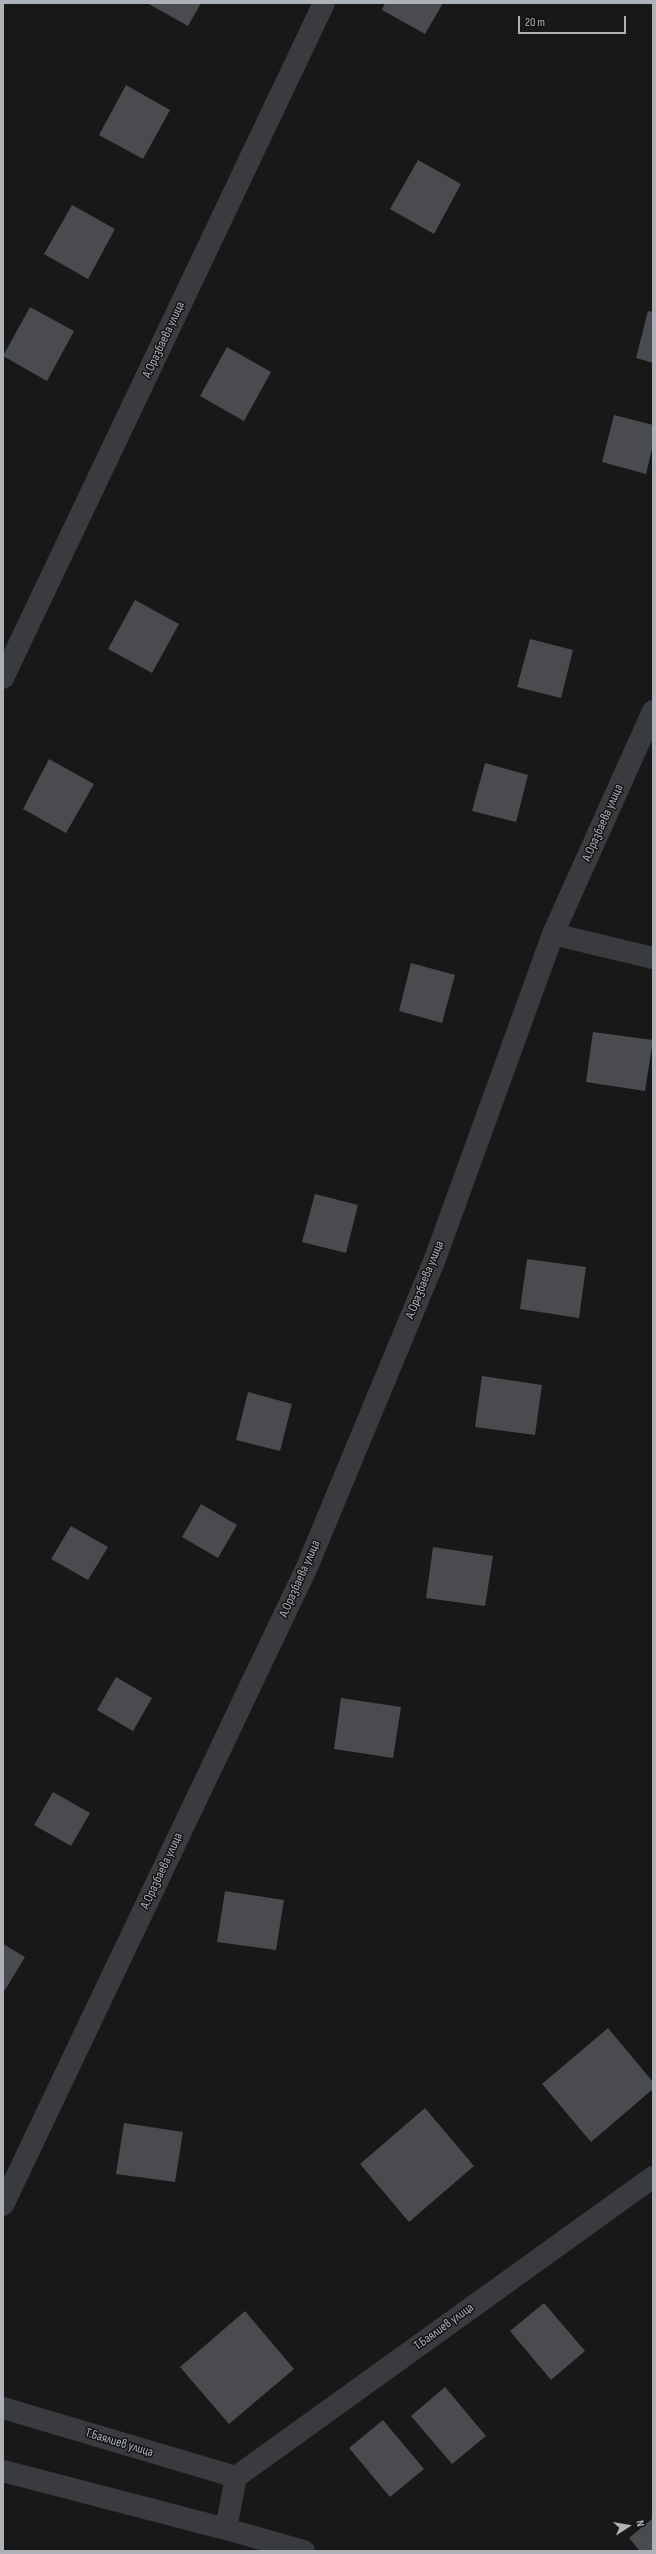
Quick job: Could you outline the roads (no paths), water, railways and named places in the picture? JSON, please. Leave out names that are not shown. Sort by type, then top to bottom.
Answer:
[{"type":"street","name":"А.Оразбаева улица","points":[[3,678],[324,3]]},
{"type":"street","name":"А.Оразбаева улица","points":[[3,2205],[307,1567],[435,1258],[554,934],[653,712]]},
{"type":"street","points":[[554,934],[653,958]]},
{"type":"street","name":"Т.Баялиев улица","points":[[3,2408],[236,2477],[653,2177]]},
{"type":"street","points":[[3,2471],[226,2529],[304,2551]]},
{"type":"street","points":[[226,2529],[236,2477]]}]
